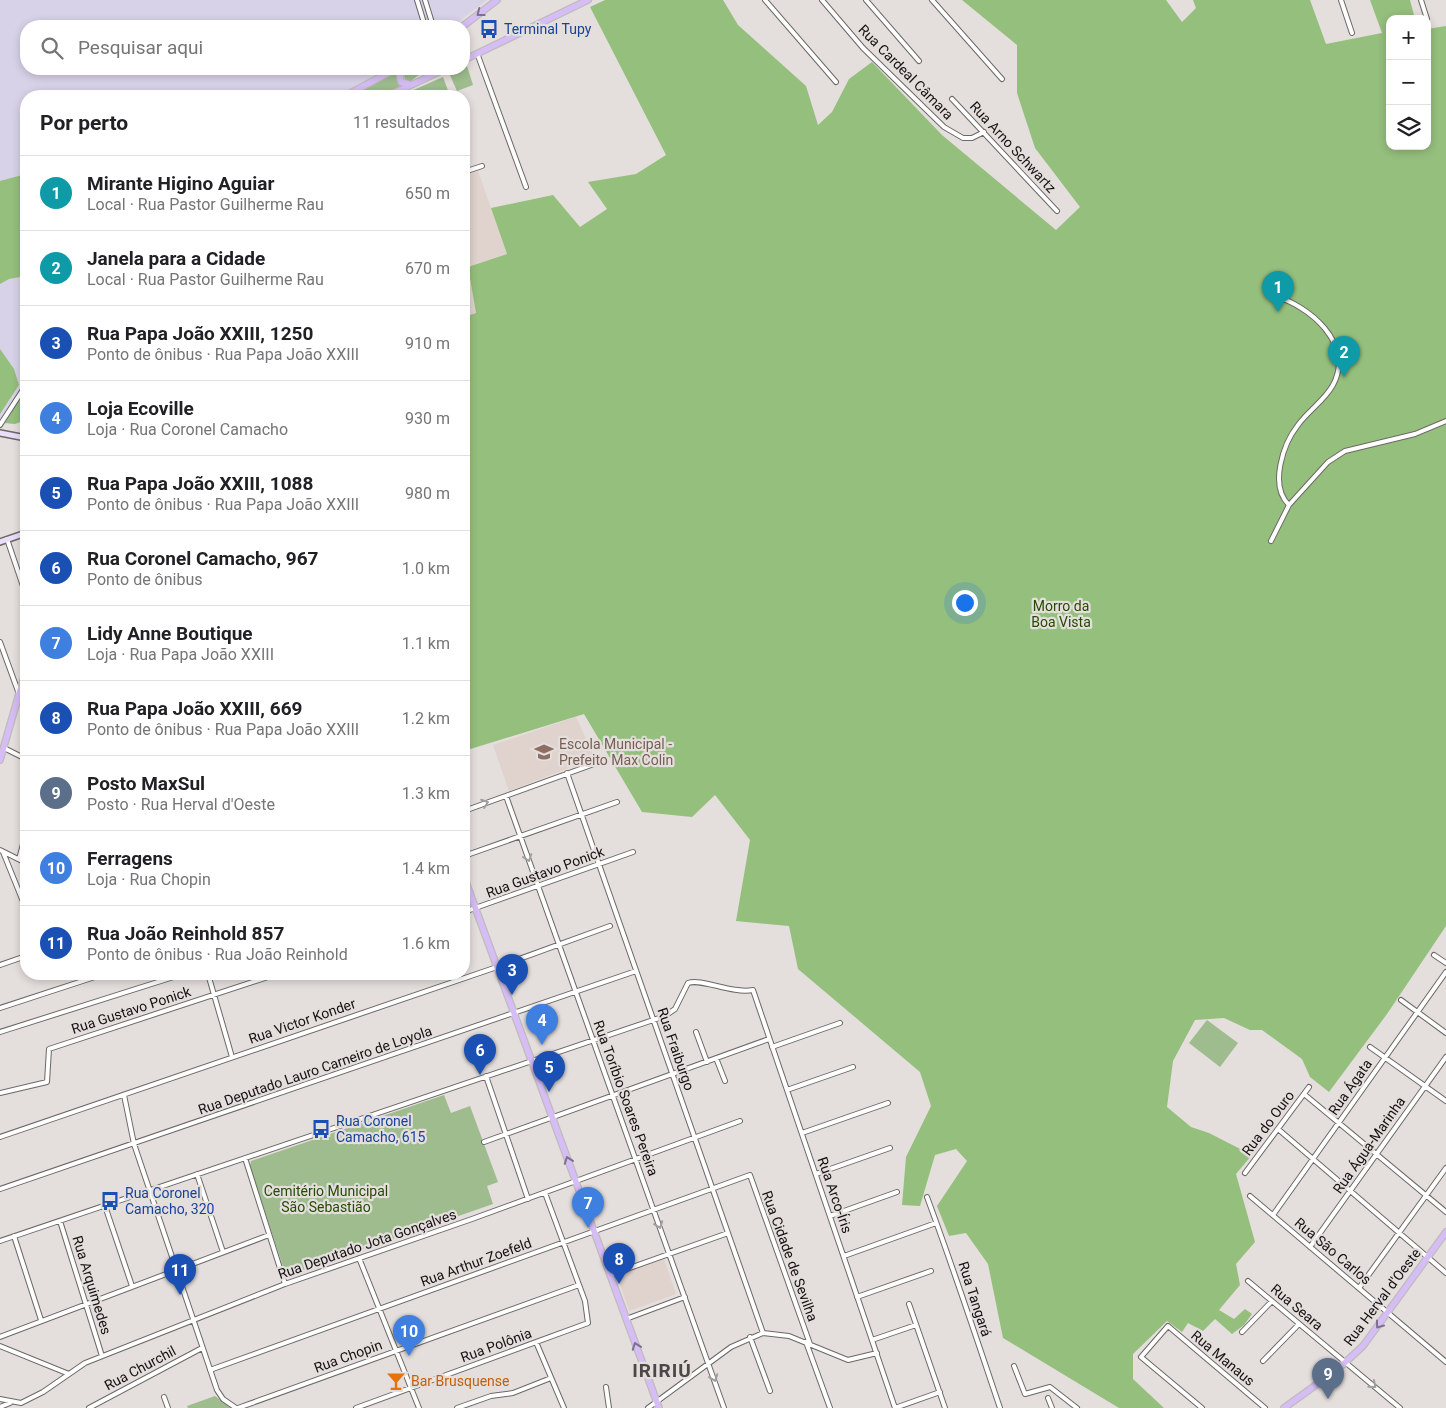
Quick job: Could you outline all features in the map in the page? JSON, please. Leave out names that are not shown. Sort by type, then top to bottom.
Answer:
[{"type":"main road","points":[[470,21],[497,0]]},
{"type":"main road","points":[[470,57],[584,1]]},
{"type":"main road","points":[[356,90],[384,75]]},
{"type":"main road","points":[[401,75],[401,82],[412,85]]},
{"type":"main road","points":[[405,90],[433,75]]},
{"type":"main road","points":[[0,433],[20,437]]},
{"type":"main road","points":[[13,436],[20,435]]},
{"type":"main road","points":[[0,542],[20,535]]},
{"type":"main road","points":[[0,760],[20,691]]},
{"type":"main road","points":[[470,894],[659,1408]]},
{"type":"main road","name":"Rua Herval d'Oeste","points":[[1284,1408],[1346,1363],[1363,1346],[1446,1232]]},
{"type":"street","points":[[417,0],[423,20]]},
{"type":"street","points":[[425,0],[431,20]]},
{"type":"street","points":[[765,0],[836,82]]},
{"type":"street","name":"Rua Cardeal Câmara","points":[[822,0],[868,52],[944,127],[963,138],[972,138],[984,132]]},
{"type":"street","points":[[866,0],[919,61]]},
{"type":"street","points":[[932,0],[1002,79]]},
{"type":"street","points":[[1341,0],[1352,33]]},
{"type":"street","points":[[1421,0],[1426,15]]},
{"type":"street","points":[[477,53],[526,187]]},
{"type":"street","name":"Rua Arno Schwartz","points":[[952,99],[1057,211]]},
{"type":"street","points":[[470,170],[482,166]]},
{"type":"street","points":[[1274,296],[1290,300],[1320,322],[1334,343],[1338,363],[1334,384],[1299,423],[1286,449],[1280,468],[1279,488],[1280,495],[1289,505]]},
{"type":"street","points":[[0,426],[20,394]]},
{"type":"street","points":[[1270,541],[1289,505],[1328,462],[1345,450],[1415,434],[1446,421]]},
{"type":"street","points":[[7,539],[20,577]]},
{"type":"street","points":[[0,642],[19,694]]},
{"type":"street","points":[[4,748],[20,757]]},
{"type":"street","points":[[470,809],[605,760]]},
{"type":"street","name":"Rua Fraiburgo","points":[[567,773],[763,1333]]},
{"type":"street","name":"Rua Toríbio Soares Pereira","points":[[506,796],[724,1408]]},
{"type":"street","points":[[470,854],[617,802]]},
{"type":"street","points":[[2,851],[19,859],[20,855]]},
{"type":"street","points":[[2,851],[20,894]]},
{"type":"street","name":"Rua Gustavo Ponick","points":[[470,910],[633,852]]},
{"type":"street","name":"Rua Victor Konder","points":[[470,976],[610,926]]},
{"type":"street","points":[[1434,955],[1446,964]]},
{"type":"street","points":[[0,965],[20,958]]},
{"type":"street","name":"Rua Deputado Lauro Carneiro de Loyola","points":[[0,1189],[636,972]]},
{"type":"street","name":"Rua Ágata","points":[[1273,1215],[1446,972]]},
{"type":"street","points":[[0,1008],[86,980]]},
{"type":"street","points":[[0,1032],[164,980]]},
{"type":"street","points":[[210,980],[232,1057]]},
{"type":"street","name":"Rua Gustavo Ponick","points":[[0,1093],[47,1082],[49,1049],[259,980]]},
{"type":"street","name":"Rua Victor Konder","points":[[0,1136],[124,1096],[459,980]]},
{"type":"street","name":"Rua Arco-Íris","points":[[653,1020],[673,1012],[686,986],[692,982],[733,991],[753,990],[895,1408]]},
{"type":"street","points":[[1401,1000],[1446,1033]]},
{"type":"street","points":[[0,1241],[653,1020]]},
{"type":"street","points":[[772,1047],[840,1023]]},
{"type":"street","points":[[696,1032],[707,1062]]},
{"type":"street","points":[[484,1142],[770,1039]]},
{"type":"street","points":[[1370,1047],[1446,1101]]},
{"type":"street","name":"Rua Água-Marinha","points":[[1310,1247],[1446,1057]]},
{"type":"street","points":[[716,1058],[725,1081]]},
{"type":"street","points":[[787,1090],[854,1067]]},
{"type":"street","points":[[486,1076],[528,1199]]},
{"type":"street","name":"Rua do Ouro","points":[[1245,1173],[1309,1087]]},
{"type":"street","points":[[1304,1094],[1446,1212]]},
{"type":"street","points":[[124,1096],[134,1144],[218,1394],[237,1408]]},
{"type":"street","points":[[802,1133],[888,1103]]},
{"type":"street","name":"Rua Deputado Jota Gonçalves","points":[[0,1407],[10,1403],[26,1402],[85,1363],[284,1284],[576,1182],[740,1122]]},
{"type":"street","points":[[1278,1130],[1446,1273]]},
{"type":"street","points":[[816,1174],[890,1148]]},
{"type":"street","points":[[245,1158],[284,1284]]},
{"type":"street","points":[[1360,1288],[1446,1168]]},
{"type":"street","points":[[197,1174],[223,1252]]},
{"type":"street","name":"Rua Arthur Zoefeld","points":[[210,1370],[750,1176]]},
{"type":"street","name":"Rua Cidade de Sevilha","points":[[750,1176],[830,1408]]},
{"type":"street","points":[[830,1216],[897,1192]]},
{"type":"street","points":[[545,1193],[579,1285]]},
{"type":"street","name":"Rua São Carlos","points":[[1250,1196],[1446,1362]]},
{"type":"street","name":"Rua Tangará","points":[[927,1197],[1000,1408]]},
{"type":"street","points":[[105,1206],[132,1286]]},
{"type":"street","name":"Rua Arquimedes","points":[[60,1221],[102,1356]]},
{"type":"street","points":[[844,1256],[936,1223]]},
{"type":"street","points":[[610,1275],[728,1233]]},
{"type":"street","points":[[0,1337],[269,1235]]},
{"type":"street","points":[[14,1236],[41,1320]]},
{"type":"street","points":[[359,1258],[419,1408]]},
{"type":"street","points":[[858,1297],[931,1271]]},
{"type":"street","name":"Rua Seara","points":[[1248,1281],[1397,1407]]},
{"type":"street","name":"Rua Polônia","points":[[356,1408],[588,1323],[587,1308],[579,1285]]},
{"type":"street","name":"Rua Chopin","points":[[237,1408],[579,1285]]},
{"type":"street","points":[[626,1319],[685,1297]]},
{"type":"street","points":[[1242,1332],[1272,1301]]},
{"type":"street","points":[[909,1304],[945,1408]]},
{"type":"street","points":[[1262,1361],[1299,1324]]},
{"type":"street","points":[[872,1340],[916,1325]]},
{"type":"street","name":"Rua Manaus","points":[[1202,1408],[1141,1357],[1168,1326],[1264,1408]]},
{"type":"street","points":[[648,1408],[708,1362],[731,1347],[750,1337],[763,1333],[782,1334],[848,1360],[876,1353]]},
{"type":"street","points":[[750,1337],[770,1391]]},
{"type":"street","points":[[536,1342],[564,1408]]},
{"type":"street","points":[[0,1346],[69,1374]]},
{"type":"street","name":"Rua Churchil","points":[[89,1408],[202,1348]]},
{"type":"street","points":[[1014,1366],[1025,1394],[1050,1387],[1077,1408]]},
{"type":"street","points":[[457,1408],[491,1396],[513,1393],[551,1378]]},
{"type":"street","points":[[606,1388],[609,1408]]},
{"type":"street","points":[[895,1408],[940,1392]]},
{"type":"street","points":[[164,1397],[168,1408]]},
{"type":"street","points":[[0,1398],[10,1403]]},
{"type":"street","points":[[1048,1398],[1052,1408]]},
{"type":"shaded area","points":[[0,0],[487,0],[461,20],[20,20],[20,75],[375,75],[347,90],[20,90],[20,422],[15,424],[0,423]]},
{"type":"shaded area","points":[[478,171],[507,254],[470,266],[470,173]]},
{"type":"shaded area","points":[[470,278],[476,313],[470,315]]},
{"type":"shaded area","name":"Escola Municipal - Prefeito Max Colin","points":[[576,717],[595,758],[509,791],[493,745]]},
{"type":"shaded area","points":[[664,1259],[676,1294],[629,1311],[617,1275]]},
{"type":"green space","name":"Morro da Boa Vista","points":[[605,0],[723,0],[738,25],[806,86],[818,125],[832,112],[849,79],[872,62],[942,135],[1056,230],[1080,207],[1035,148],[1017,93],[1017,45],[962,0],[1166,0],[1182,22],[1196,8],[1193,0],[1310,0],[1326,44],[1382,33],[1370,0],[1410,0],[1414,15],[1386,15],[1386,150],[1431,150],[1431,28],[1446,26],[1446,926],[1387,1014],[1329,1092],[1310,1077],[1302,1059],[1262,1030],[1250,1030],[1224,1018],[1195,1020],[1173,1061],[1167,1107],[1191,1127],[1209,1133],[1252,1155],[1236,1174],[1255,1242],[1236,1264],[1240,1285],[1219,1310],[1234,1319],[1245,1309],[1252,1314],[1244,1325],[1232,1334],[1215,1319],[1203,1331],[1188,1323],[1182,1332],[1167,1321],[1133,1354],[1133,1379],[1164,1408],[1119,1408],[1003,1338],[988,1264],[966,1233],[949,1236],[937,1206],[967,1161],[956,1149],[935,1155],[920,1206],[902,1205],[906,1157],[931,1106],[920,1072],[798,969],[789,926],[736,921],[750,840],[715,795],[692,817],[642,812],[584,714],[470,749],[470,315],[476,313],[470,278],[470,266],[507,254],[491,208],[553,195],[580,227],[607,209],[588,182],[636,174],[666,155],[590,7]]},
{"type":"green space","points":[[389,75],[398,75],[397,79],[403,86],[394,90],[359,90]]},
{"type":"green space","points":[[419,75],[410,82],[405,80],[404,76]]},
{"type":"green space","points":[[450,75],[470,75],[473,85],[457,90]]},
{"type":"green space","points":[[443,77],[448,90],[414,90]]},
{"type":"green space","points":[[20,176],[20,277],[9,279],[0,284],[0,181]]},
{"type":"green space","points":[[0,349],[14,369],[19,385],[0,414]]},
{"type":"green space","points":[[20,399],[20,422],[15,424],[5,423]]},
{"type":"green space","points":[[1207,1020],[1238,1043],[1220,1067],[1189,1043]]},
{"type":"green space","name":"Cemitério Municipal São Sebastião","points":[[444,1095],[451,1113],[470,1106],[498,1182],[487,1186],[493,1204],[286,1276],[250,1166],[251,1161]]},
{"type":"green space","points":[[215,1396],[231,1408],[188,1408],[187,1406]]},
{"type":"place","name":"Terminal Tupy","points":[[489,29]]},
{"type":"place","name":"Mirante Higino Aguiar","points":[[1278,312]]},
{"type":"place","name":"Janela para a Cidade","points":[[1344,377]]},
{"type":"place","name":"Escola Municipal - Prefeito Max Colin","points":[[544,752]]},
{"type":"place","name":"Rua Papa João XXIII, 1250","points":[[512,995]]},
{"type":"place","name":"Loja Ecoville","points":[[542,1045]]},
{"type":"place","name":"Rua Coronel Camacho, 967","points":[[480,1075]]},
{"type":"place","name":"Rua Papa João XXIII, 1088","points":[[549,1092]]},
{"type":"place","name":"Rua Coronel Camacho, 615","points":[[321,1129]]},
{"type":"place","name":"Rua Coronel Camacho, 320","points":[[110,1201]]},
{"type":"place","name":"Lidy Anne Boutique","points":[[588,1228]]},
{"type":"place","name":"Rua Papa João XXIII, 669","points":[[619,1284]]},
{"type":"place","name":"Rua João Reinhold 857","points":[[180,1295]]},
{"type":"place","name":"Ferragens","points":[[409,1356]]},
{"type":"place","name":"Bar Brusquense","points":[[396,1381]]},
{"type":"place","name":"Posto MaxSul","points":[[1328,1399]]},
{"type":"district","name":"IRIRIÚ","points":[[662,1370]]}]
